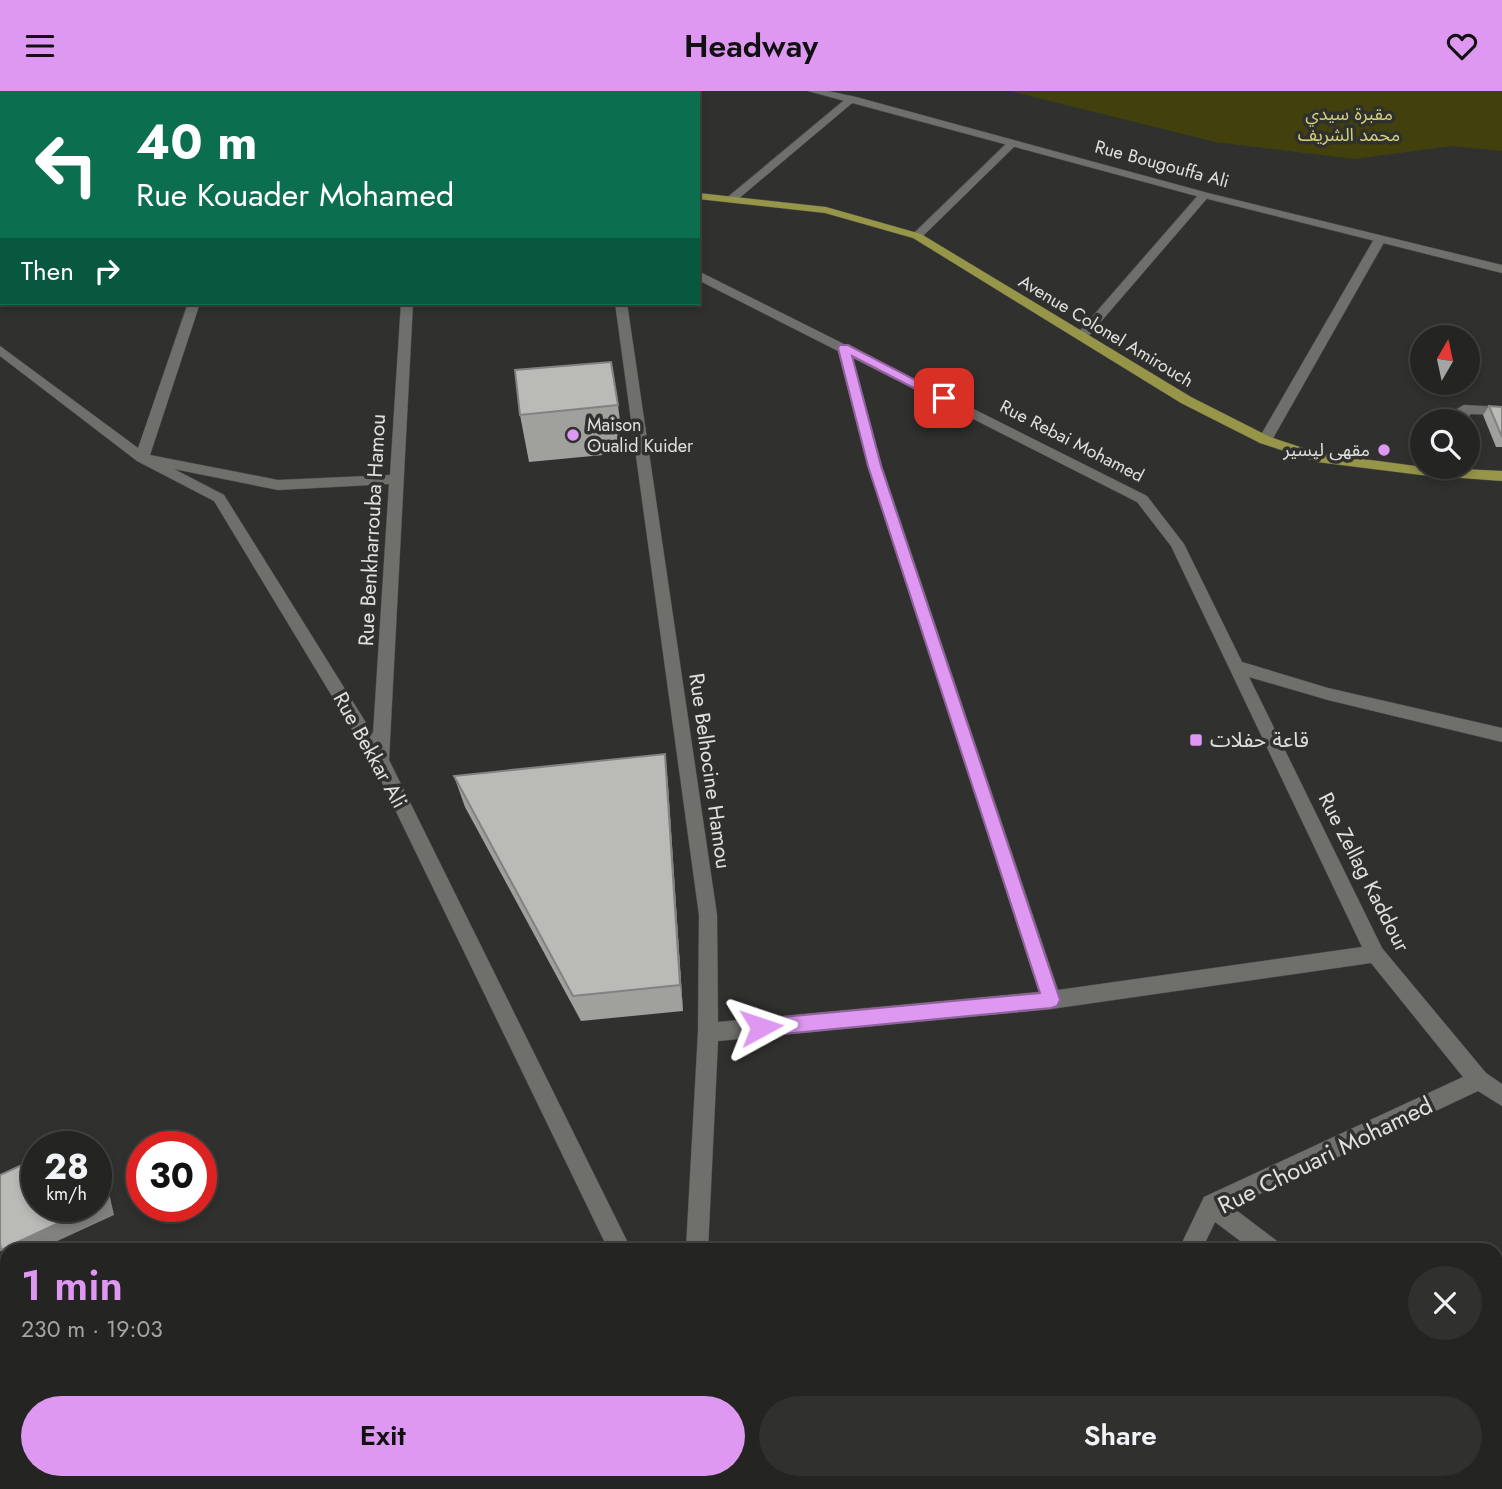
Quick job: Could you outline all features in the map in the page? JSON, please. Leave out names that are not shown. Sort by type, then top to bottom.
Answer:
[{"type":"main road","name":"Avenue Colonel Amirouch","points":[[700,196],[826,210],[917,236],[1186,400],[1265,440],[1317,457],[1410,467]]},
{"type":"main road","name":"Avenue Colonel Amirouch","points":[[1480,474],[1502,476]]},
{"type":"street","name":"Rue Bougouffa Ali","points":[[813,91],[1014,142],[1204,195],[1502,269]]},
{"type":"street","points":[[733,198],[852,99]]},
{"type":"street","points":[[917,236],[1014,142]]},
{"type":"street","points":[[1082,336],[1204,195]]},
{"type":"street","points":[[1265,440],[1380,239]]},
{"type":"street","name":"Rue Rebai Mohamed","points":[[700,276],[1142,499],[1177,544],[1237,667]]},
{"type":"street","points":[[193,305],[142,459],[278,485],[396,479]]},
{"type":"street","name":"Rue Benkharrouba Hamou","points":[[380,760],[407,305]]},
{"type":"street","name":"Rue Belhocine Hamou","points":[[621,305],[708,915],[708,1032],[697,1243]]},
{"type":"street","points":[[844,348],[874,466],[1051,1000]]},
{"type":"street","name":"Rue Bekkar Ali","points":[[0,350],[142,459],[219,498],[380,760],[617,1243]]},
{"type":"street","points":[[1480,410],[1502,411]]},
{"type":"street","points":[[1237,667],[1341,698],[1502,735]]},
{"type":"street","name":"Rue Zellag Kaddour","points":[[1237,667],[1375,954],[1479,1080],[1502,1096]]},
{"type":"street","points":[[708,1032],[1051,1000],[1375,954]]},
{"type":"street","name":"Rue Chouari Mohamed","points":[[1193,1243],[1212,1205],[1479,1080]]},
{"type":"street","points":[[1212,1205],[1261,1243]]},
{"type":"green space","name":"مقبرة سيدي محمد الشريف","points":[[1010,91],[1502,91],[1502,151],[1452,146],[1354,159],[1215,142]]},
{"type":"building","points":[[611,362],[618,405],[520,415],[515,370]]},
{"type":"building","points":[[1489,406],[1502,407],[1502,437]]},
{"type":"building","points":[[665,754],[680,985],[573,996],[454,776]]},
{"type":"building","points":[[21,1165],[21,1222],[61,1222],[16,1243],[0,1242],[0,1175]]},
{"type":"place","name":"Maison Oualid Kuider","points":[[573,435]]},
{"type":"place","name":"مقهى ليسير","points":[[1384,450]]},
{"type":"place","name":"قاعة حفلات","points":[[1196,740]]},
{"type":"route","points":[[761,1027],[1051,1000],[874,466],[844,348],[944,398]]}]
